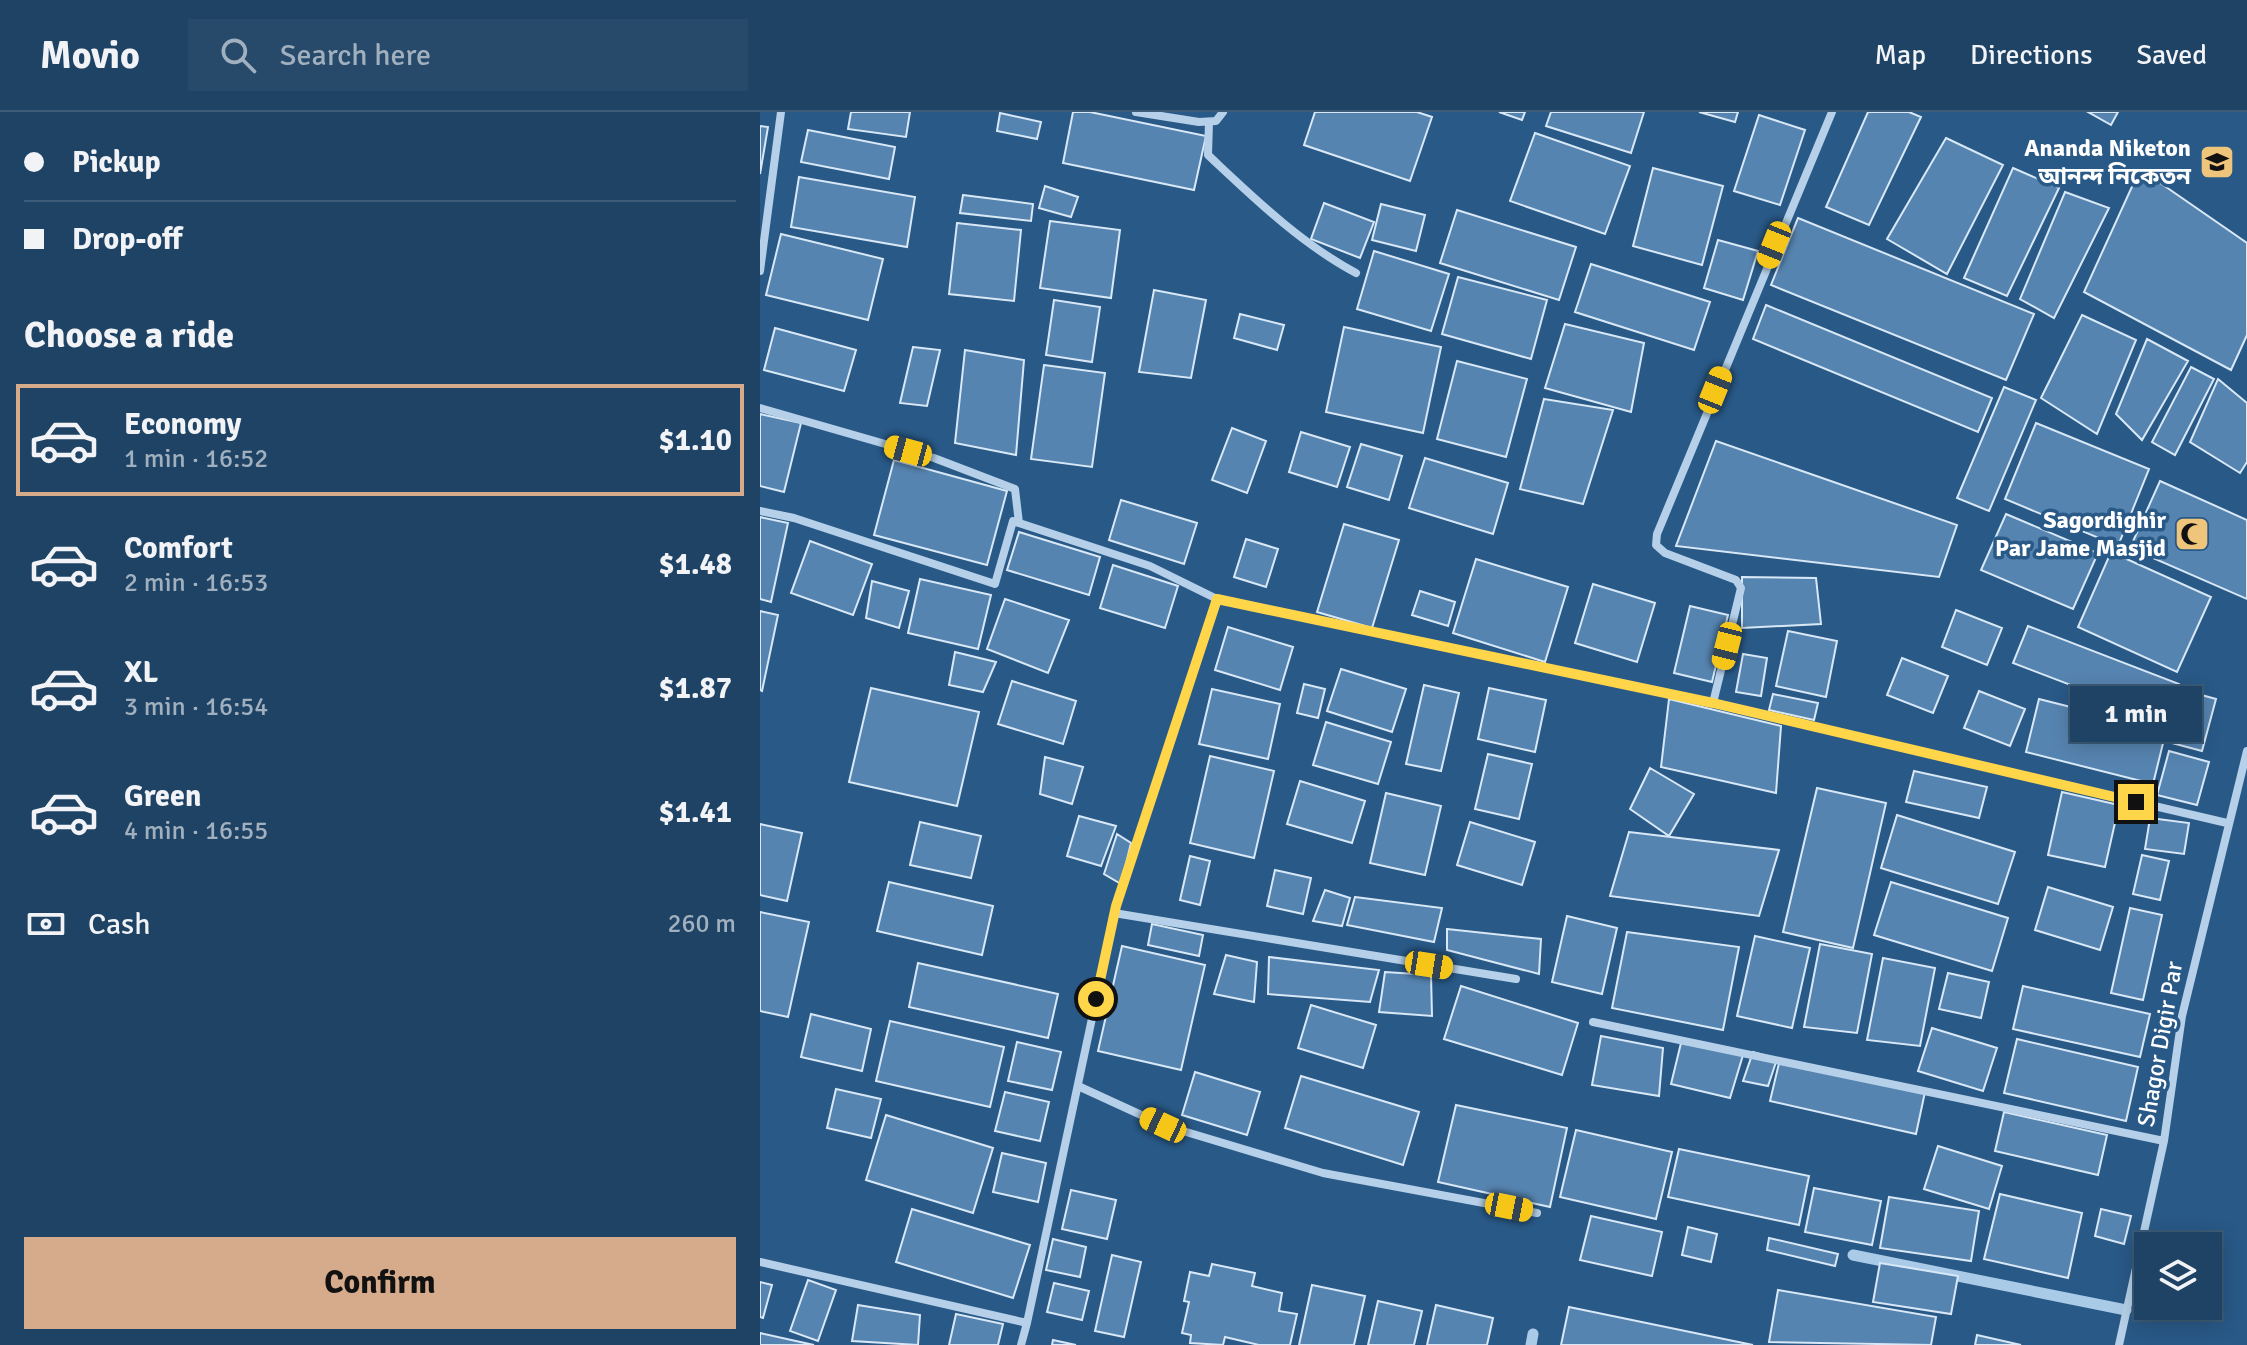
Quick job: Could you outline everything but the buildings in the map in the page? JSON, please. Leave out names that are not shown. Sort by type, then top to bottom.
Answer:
[{"type":"street","points":[[760,271],[781,112]]},
{"type":"street","points":[[1136,112],[1209,122],[1216,121],[1223,112]]},
{"type":"street","points":[[1713,703],[1741,588],[1736,580],[1665,553],[1656,545],[1657,534],[1832,112]]},
{"type":"street","points":[[1209,122],[1208,155],[1265,209],[1333,261],[1356,273]]},
{"type":"street","points":[[760,408],[934,458],[1015,489],[1019,523]]},
{"type":"street","points":[[760,511],[794,518],[995,584],[1013,521],[1150,566],[1217,599],[1713,703],[2227,823]]},
{"type":"street","points":[[1021,1345],[1114,913],[1217,599]]},
{"type":"street","name":"Shagor Digir Par","points":[[2119,1345],[2164,1141],[2182,1016],[2247,751]]},
{"type":"street","points":[[1114,913],[1516,979]]},
{"type":"street","points":[[1593,1022],[2164,1141]]},
{"type":"street","points":[[1078,1086],[1163,1125],[1323,1173],[1537,1213]]},
{"type":"street","points":[[760,1262],[1027,1323]]},
{"type":"waterway","points":[[1853,1255],[2126,1310]]},
{"type":"waterway","points":[[1531,1345],[1533,1334]]},
{"type":"place","name":"Ananda Niketon আনন্দ নিকেতন","points":[[2217,162]]},
{"type":"place","name":"Sagordighir Par Jame Masjid","points":[[2192,534]]},
{"type":"route","points":[[1096,999],[1116,906],[1217,599],[1713,703],[2136,802]]}]
